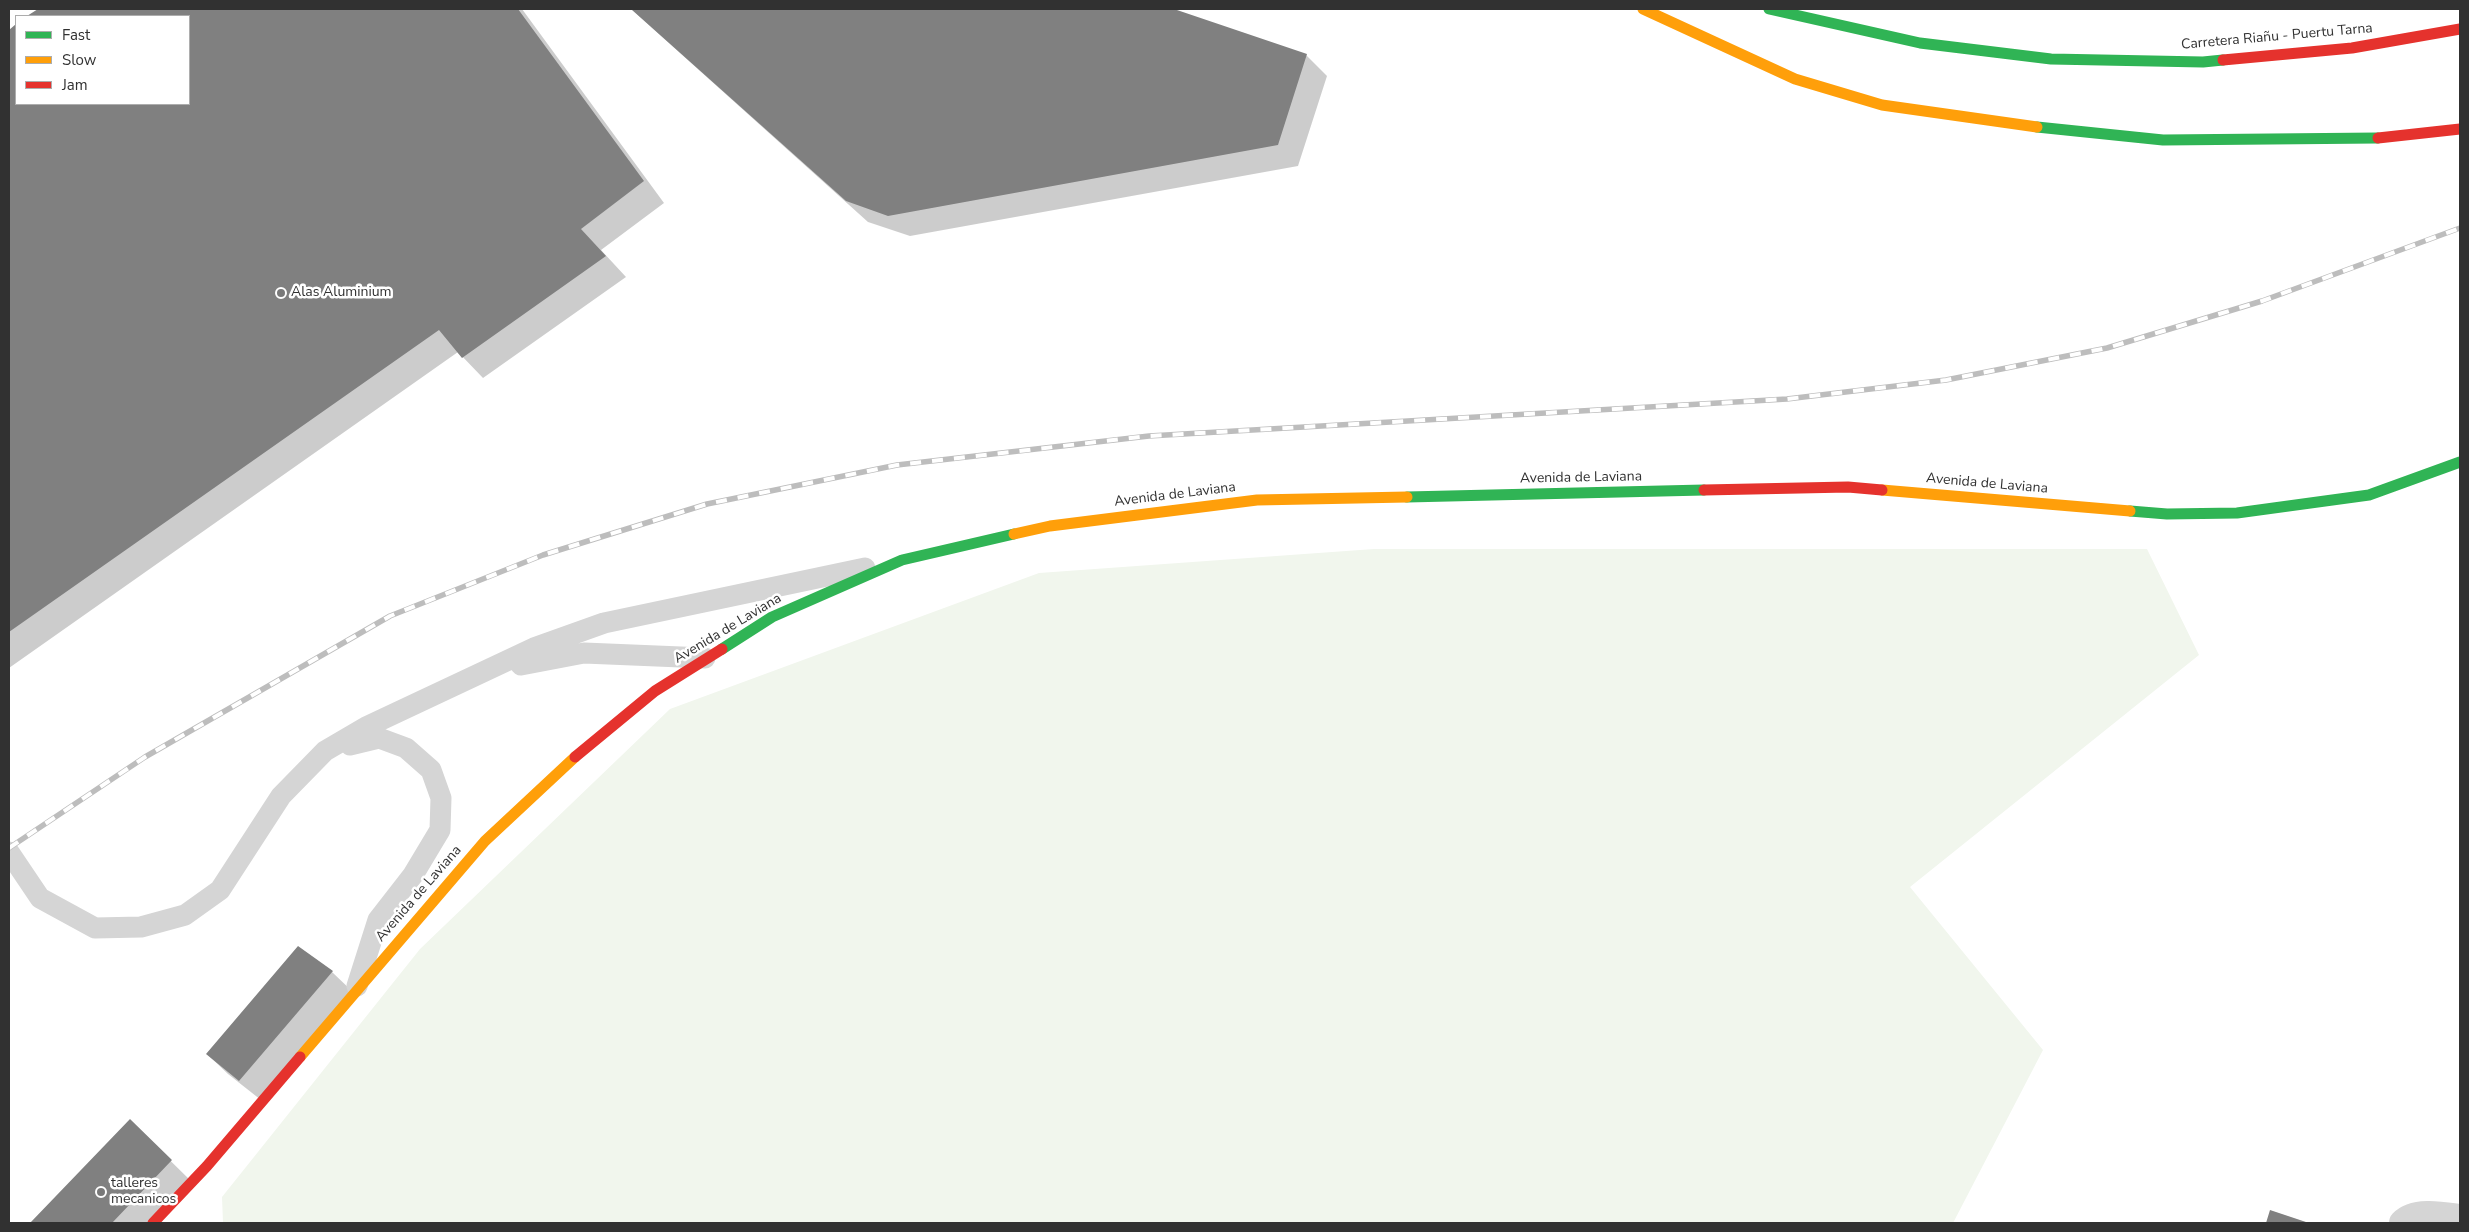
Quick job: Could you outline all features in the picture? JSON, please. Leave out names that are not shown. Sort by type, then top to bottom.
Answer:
[{"type":"street","points":[[1643,9],[1794,79],[1882,104],[2003,123],[2163,140],[2383,138],[2460,129]]},
{"type":"street","name":"Carretera Riañu - Puertu Tarna","points":[[1769,9],[1920,44],[2051,59],[2203,62],[2352,48],[2460,29]]},
{"type":"street","name":"Avenida de Laviana","points":[[153,1223],[207,1166],[486,841],[557,772],[655,692],[705,658],[772,617],[902,560],[1050,526],[1257,500],[1848,487],[2157,513],[2237,513],[2369,494],[2460,462]]},
{"type":"street","points":[[2404,1223],[2407,1220],[2421,1216],[2460,1218]]},
{"type":"lane","points":[[9,852],[40,898],[95,928],[141,927],[185,915],[220,890],[281,796],[325,751],[366,727],[534,648],[604,624],[902,560]]},
{"type":"lane","points":[[457,683],[536,660],[584,653],[705,658]]},
{"type":"lane","points":[[325,751],[379,738],[406,748],[431,770],[441,798],[440,830],[413,875],[378,920],[356,991]]},
{"type":"shaded area","points":[[1374,549],[2147,549],[2199,655],[1910,887],[2043,1050],[1953,1223],[223,1223],[222,1197],[420,949],[670,709],[1039,573]]},
{"type":"building","name":"Alas Aluminium","points":[[38,9],[518,9],[644,181],[581,229],[606,256],[462,358],[439,330],[9,632],[9,30],[15,25],[15,105],[190,105],[190,15],[29,15]]},
{"type":"building","points":[[631,9],[1174,9],[1307,54],[1278,145],[888,216],[846,201]]},
{"type":"building","points":[[298,946],[333,971],[239,1081],[206,1054]]},
{"type":"building","name":"talleres mecanicos","points":[[130,1119],[172,1160],[112,1223],[30,1223]]},
{"type":"building","points":[[2270,1210],[2309,1223],[2266,1223]]},
{"type":"railway","points":[[9,848],[145,757],[390,616],[543,555],[707,504],[897,465],[1149,436],[1787,399],[1946,380],[2107,348],[2262,301],[2460,228]]},
{"type":"traffic: fast","points":[[1769,9],[1920,43],[2051,59],[2203,62],[2223,60]]},
{"type":"traffic: fast","points":[[2037,127],[2163,140],[2378,138]]},
{"type":"traffic: fast","points":[[2130,511],[2167,514],[2237,513],[2369,495],[2460,462]]},
{"type":"traffic: fast","points":[[1407,497],[1704,490]]},
{"type":"traffic: fast","points":[[722,649],[772,617],[902,560],[1014,534]]},
{"type":"traffic: slow","points":[[1643,9],[1795,79],[1882,105],[2037,127]]},
{"type":"traffic: slow","points":[[1882,490],[2130,511]]},
{"type":"traffic: slow","points":[[1014,534],[1050,526],[1257,500],[1407,497]]},
{"type":"traffic: slow","points":[[300,1057],[485,841],[575,757]]},
{"type":"traffic: jam","points":[[2223,60],[2352,48],[2460,29]]},
{"type":"traffic: jam","points":[[2378,138],[2460,129]]},
{"type":"traffic: jam","points":[[1704,490],[1848,487],[1882,490]]},
{"type":"traffic: jam","points":[[575,757],[655,691],[722,649]]},
{"type":"traffic: jam","points":[[153,1223],[207,1166],[300,1057]]},
{"type":"place","name":"Alas Aluminium","points":[[281,293]]},
{"type":"place","name":"talleres mecanicos","points":[[101,1192]]}]
